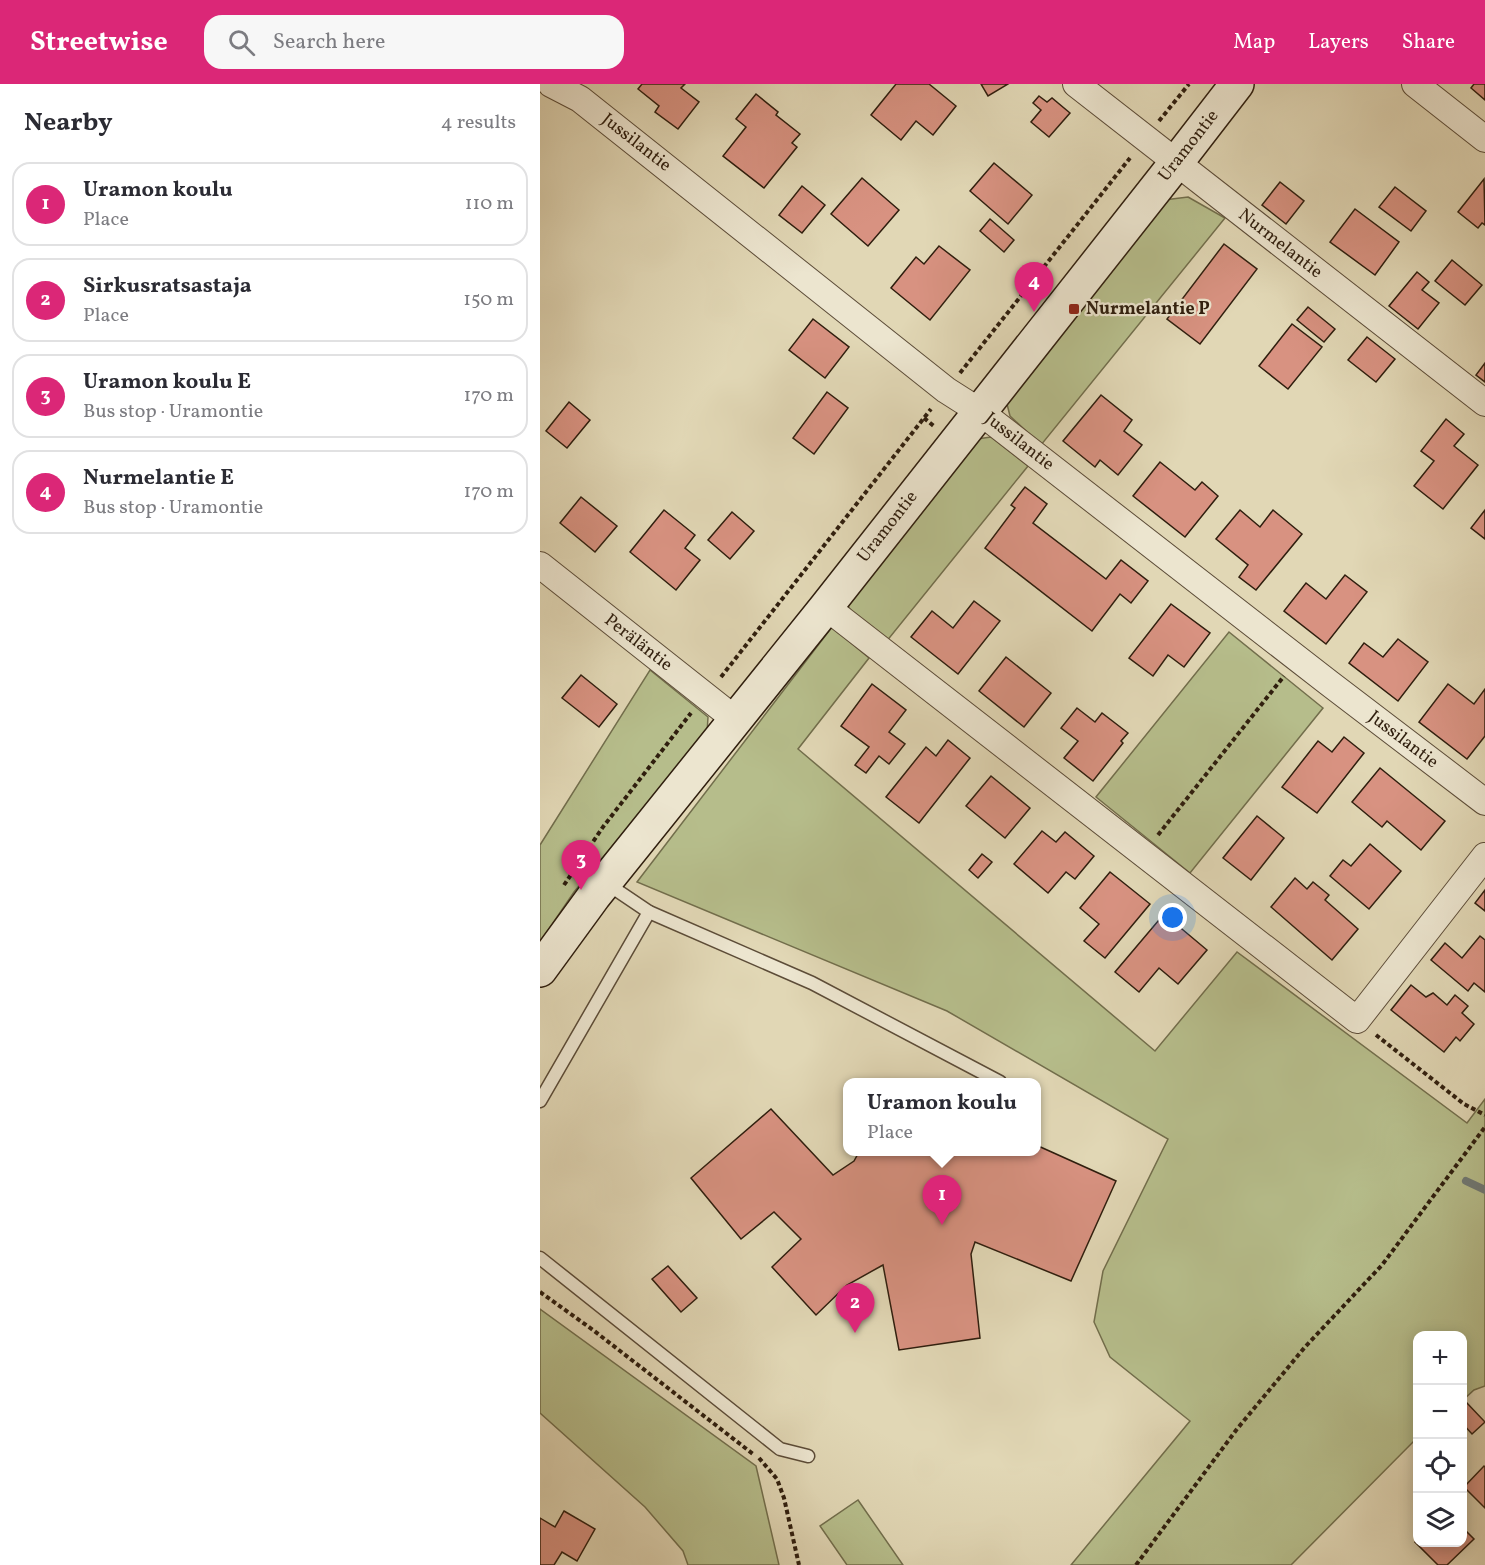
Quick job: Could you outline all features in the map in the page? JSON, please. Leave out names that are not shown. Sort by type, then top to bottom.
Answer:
[{"type":"street","name":"Jussilantie","points":[[551,84],[580,99],[946,390],[979,411],[1485,802]]},
{"type":"street","name":"Nurmelantie","points":[[1076,84],[1485,403]]},
{"type":"street","name":"Uramontie","points":[[540,970],[605,883],[826,607],[1237,84]]},
{"type":"street","points":[[1427,88],[1485,139]]},
{"type":"street","name":"Peräläntie","points":[[540,565],[736,720]]},
{"type":"street","points":[[826,607],[1356,1020],[1485,856]]},
{"type":"lane","points":[[605,883],[649,912],[812,983],[991,1078]]},
{"type":"lane","points":[[540,1101],[649,912]]},
{"type":"lane","points":[[540,1258],[780,1449],[808,1456]]},
{"type":"path","points":[[560,890],[603,826],[684,721],[1189,84]]},
{"type":"path","points":[[1143,854],[1297,659]]},
{"type":"path","points":[[1356,1020],[1464,1104],[1485,1115]]},
{"type":"path","points":[[1136,1565],[1245,1419],[1305,1347],[1382,1265],[1485,1127]]},
{"type":"path","points":[[540,1292],[761,1459],[777,1479],[784,1498],[799,1565]]},
{"type":"green space","points":[[1188,197],[1225,218],[1041,445],[1010,416],[1006,400],[1164,200]]},
{"type":"green space","points":[[991,437],[1028,466],[886,642],[857,621],[848,606],[849,596],[977,439]]},
{"type":"green space","points":[[832,627],[869,658],[798,749],[1155,1051],[1237,952],[1467,1123],[1485,1099],[1485,1386],[1474,1390],[1467,1396],[1467,1331],[1413,1331],[1413,1442],[1291,1565],[1071,1565],[1190,1421],[1110,1357],[1094,1322],[1103,1271],[1168,1139],[947,1011],[637,882]]},
{"type":"green space","points":[[1229,632],[1323,708],[1190,873],[1096,797]]},
{"type":"green space","points":[[650,670],[708,717],[707,733],[574,892],[540,942],[540,845]]},
{"type":"green space","points":[[540,1309],[756,1466],[779,1565],[688,1565],[683,1551],[645,1507],[540,1413]]},
{"type":"green space","points":[[858,1500],[903,1565],[847,1565],[820,1526]]},
{"type":"building","points":[[642,84],[685,84],[681,88],[699,102],[678,129],[655,112],[659,106],[638,89]]},
{"type":"building","points":[[896,84],[929,84],[956,106],[933,135],[916,121],[901,140],[871,115]]},
{"type":"building","points":[[981,84],[1008,84],[988,96]]},
{"type":"building","points":[[1474,84],[1485,84],[1485,100],[1471,88]]},
{"type":"building","points":[[756,94],[778,112],[776,115],[800,134],[792,143],[797,147],[764,188],[723,156],[746,127],[736,119]]},
{"type":"building","points":[[1039,96],[1047,102],[1052,98],[1070,113],[1049,137],[1031,122],[1041,110],[1033,103]]},
{"type":"building","points":[[994,163],[1032,195],[1008,224],[970,191]]},
{"type":"building","points":[[862,178],[899,210],[868,246],[831,214]]},
{"type":"building","points":[[1484,179],[1485,225],[1482,223],[1478,228],[1458,212]]},
{"type":"building","points":[[1280,182],[1304,201],[1286,224],[1262,205]]},
{"type":"building","points":[[802,186],[825,205],[802,233],[779,215]]},
{"type":"building","points":[[1395,187],[1426,211],[1411,231],[1379,207]]},
{"type":"building","points":[[1355,209],[1399,242],[1375,275],[1330,242]]},
{"type":"building","points":[[990,219],[1014,240],[1004,252],[980,231]]},
{"type":"building","points":[[1224,244],[1257,269],[1200,344],[1167,319]]},
{"type":"building","points":[[939,246],[970,270],[930,320],[891,288],[916,257],[924,264]]},
{"type":"building","points":[[1452,260],[1482,285],[1465,305],[1435,281]]},
{"type":"building","points":[[1417,272],[1429,282],[1422,290],[1439,303],[1418,329],[1389,306]]},
{"type":"building","points":[[1308,307],[1335,329],[1324,342],[1297,320]]},
{"type":"building","points":[[813,319],[849,347],[825,378],[789,350]]},
{"type":"building","points":[[1292,324],[1322,347],[1288,389],[1259,366]]},
{"type":"building","points":[[1367,337],[1395,359],[1376,382],[1348,360]]},
{"type":"building","points":[[1485,363],[1485,382],[1476,375]]},
{"type":"building","points":[[827,392],[848,408],[814,454],[793,438]]},
{"type":"building","points":[[1101,395],[1132,420],[1124,431],[1142,445],[1118,475],[1100,460],[1095,467],[1063,441]]},
{"type":"building","points":[[569,402],[590,420],[567,448],[546,431]]},
{"type":"building","points":[[1446,419],[1464,434],[1454,446],[1478,465],[1443,509],[1414,486],[1434,461],[1421,451]]},
{"type":"building","points":[[1160,462],[1195,490],[1202,482],[1218,496],[1185,537],[1133,496]]},
{"type":"building","points":[[1025,487],[1047,504],[1033,523],[1106,579],[1121,560],[1148,581],[1131,603],[1120,594],[1092,631],[985,548],[1015,508],[1011,505]]},
{"type":"building","points":[[581,497],[617,526],[595,552],[560,523]]},
{"type":"building","points":[[664,510],[695,535],[685,548],[700,560],[676,590],[630,552]]},
{"type":"building","points":[[1240,510],[1260,527],[1273,510],[1302,534],[1256,590],[1239,577],[1248,565],[1216,539]]},
{"type":"building","points":[[1485,510],[1485,539],[1471,528]]},
{"type":"building","points":[[732,512],[754,531],[730,559],[708,540]]},
{"type":"building","points":[[1345,575],[1367,592],[1326,644],[1284,611],[1306,583],[1326,599]]},
{"type":"building","points":[[974,601],[1000,621],[958,674],[911,637],[932,611],[953,628]]},
{"type":"building","points":[[1171,604],[1210,633],[1184,667],[1168,655],[1153,676],[1129,658]]},
{"type":"building","points":[[1398,639],[1428,662],[1398,701],[1349,663],[1364,643],[1383,657]]},
{"type":"building","points":[[1006,657],[1051,693],[1024,727],[979,691]]},
{"type":"building","points":[[581,675],[617,704],[599,727],[562,698]]},
{"type":"building","points":[[872,684],[906,710],[889,732],[905,744],[889,764],[879,756],[866,773],[855,765],[869,747],[841,726]]},
{"type":"building","points":[[1448,684],[1474,704],[1485,689],[1485,736],[1467,759],[1419,722]]},
{"type":"building","points":[[1077,708],[1095,722],[1102,713],[1128,733],[1121,741],[1123,743],[1093,781],[1064,758],[1078,741],[1061,728]]},
{"type":"building","points":[[1344,737],[1364,753],[1317,813],[1282,787],[1318,741],[1332,752]]},
{"type":"building","points":[[948,740],[970,758],[919,823],[886,797],[926,747],[936,756]]},
{"type":"building","points":[[1380,768],[1445,821],[1421,850],[1387,821],[1382,827],[1352,802]]},
{"type":"building","points":[[991,776],[1030,808],[1005,838],[966,806]]},
{"type":"building","points":[[1257,816],[1284,838],[1251,880],[1223,858]]},
{"type":"building","points":[[1042,831],[1056,842],[1065,832],[1094,856],[1075,879],[1066,872],[1048,893],[1014,864]]},
{"type":"building","points":[[1370,844],[1401,871],[1369,909],[1330,876],[1343,860],[1351,866]]},
{"type":"building","points":[[982,854],[992,862],[978,878],[969,870]]},
{"type":"building","points":[[1110,872],[1150,904],[1105,958],[1084,941],[1099,924],[1080,908]]},
{"type":"building","points":[[1295,878],[1307,889],[1313,882],[1329,895],[1325,900],[1358,929],[1332,960],[1271,907]]},
{"type":"building","points":[[1485,890],[1485,911],[1475,903]]},
{"type":"building","points":[[1164,914],[1207,950],[1178,984],[1159,968],[1139,992],[1115,972]]},
{"type":"building","points":[[1480,936],[1485,940],[1485,992],[1474,983],[1468,991],[1431,960],[1445,943],[1462,958]]},
{"type":"building","points":[[1411,985],[1426,997],[1433,993],[1447,1005],[1455,995],[1468,1006],[1462,1013],[1474,1024],[1460,1041],[1456,1037],[1444,1052],[1391,1010]]},
{"type":"building","points":[[771,1109],[833,1175],[854,1161],[857,1156],[1041,1156],[1041,1147],[1116,1181],[1071,1281],[975,1242],[971,1254],[980,1338],[899,1350],[883,1265],[847,1285],[816,1315],[772,1267],[801,1239],[774,1212],[741,1239],[691,1178]]},
{"type":"building","points":[[668,1266],[697,1298],[681,1312],[652,1279]]},
{"type":"building","points":[[1467,1403],[1485,1422],[1472,1434],[1467,1428]]},
{"type":"building","points":[[1485,1467],[1485,1508],[1467,1490],[1467,1484]]},
{"type":"building","points":[[564,1511],[595,1529],[577,1561],[562,1552],[554,1565],[540,1565],[540,1518],[555,1527]]},
{"type":"building","points":[[1467,1532],[1474,1539],[1467,1546]]},
{"type":"building","points":[[1420,1547],[1466,1547],[1447,1565],[1438,1565]]},
{"type":"waterway","points":[[1466,1181],[1485,1190]]},
{"type":"place","name":"Nurmelantie P","points":[[1074,309]]},
{"type":"place","name":"Nurmelantie E","points":[[1034,312]]},
{"type":"place","name":"Uramon koulu E","points":[[581,890]]},
{"type":"place","name":"Uramon koulu","points":[[942,1225]]},
{"type":"place","name":"Sirkusratsastaja","points":[[855,1333]]}]
